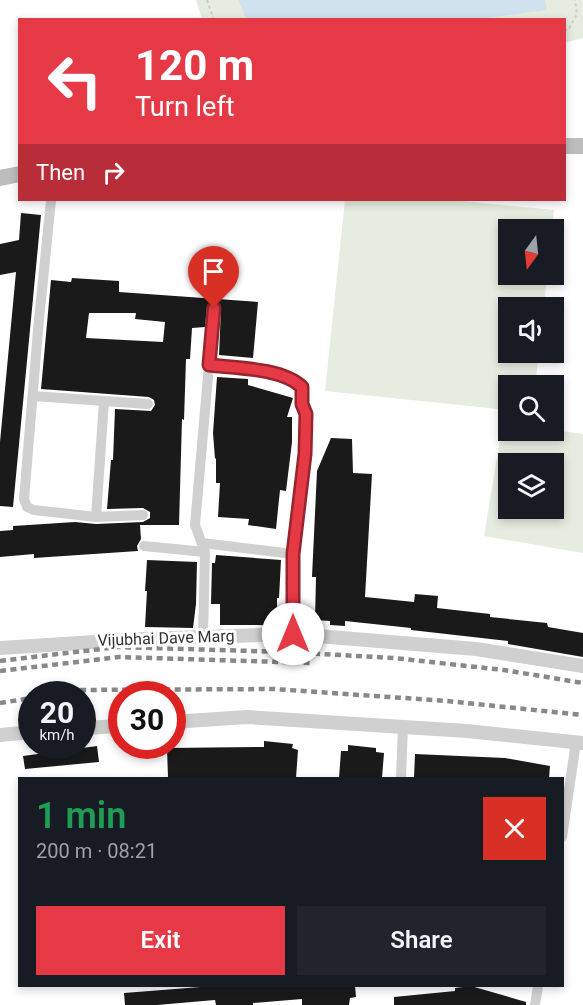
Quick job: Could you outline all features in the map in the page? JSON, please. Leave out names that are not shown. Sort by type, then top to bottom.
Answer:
[{"type":"main road","points":[[566,146],[583,146]]},
{"type":"main road","points":[[566,153],[583,154]]},
{"type":"main road","points":[[0,178],[18,174]]},
{"type":"main road","points":[[0,189],[18,185]]},
{"type":"street","points":[[51,201],[24,499],[27,507],[34,510],[96,517],[143,515]]},
{"type":"street","points":[[203,636],[203,547],[195,525],[214,308]]},
{"type":"street","points":[[209,365],[274,374],[294,380],[302,387],[302,404],[306,414],[305,454],[293,554],[293,634]]},
{"type":"street","points":[[33,396],[148,404]]},
{"type":"street","points":[[96,517],[104,401]]},
{"type":"street","points":[[144,546],[203,547],[293,554]]},
{"type":"street","name":"Vijubhai Dave Marg","points":[[0,648],[203,636],[293,634],[476,649],[583,666]]},
{"type":"street","points":[[186,721],[247,717],[403,726],[580,742],[564,826]]},
{"type":"street","points":[[401,777],[403,726]]},
{"type":"street","points":[[0,735],[18,733]]},
{"type":"street","points":[[535,1005],[538,987]]},
{"type":"path","points":[[207,0],[213,18]]},
{"type":"path","points":[[566,30],[577,14],[574,0]]},
{"type":"shaded area","points":[[196,0],[583,0],[583,38],[566,42],[566,18],[202,18]]},
{"type":"shaded area","points":[[345,201],[461,201],[554,210],[553,219],[498,219],[498,285],[546,285],[545,297],[498,297],[498,363],[538,363],[536,375],[498,375],[498,409],[325,391]]},
{"type":"shaded area","points":[[564,431],[583,434],[583,553],[484,536],[500,441],[564,441]]},
{"type":"water","points":[[238,0],[545,0],[547,10],[486,18],[246,18]]},
{"type":"building","points":[[21,213],[41,215],[13,507],[0,506],[0,442],[16,272],[0,275],[0,244],[19,240]]},
{"type":"building","points":[[72,278],[119,281],[119,292],[258,302],[253,358],[219,355],[221,308],[218,302],[210,302],[207,307],[205,327],[192,328],[190,359],[186,359],[179,525],[140,525],[141,539],[137,546],[138,551],[34,558],[34,554],[0,557],[0,531],[13,530],[13,526],[75,522],[96,524],[143,522],[150,518],[150,512],[143,508],[107,509],[111,460],[113,460],[115,409],[151,411],[155,405],[154,400],[149,397],[41,389],[51,280],[71,282]],"holes":[[[89,313],[136,313],[135,319],[165,322],[163,342],[86,338]]]},
{"type":"building","points":[[217,377],[248,379],[248,385],[293,398],[287,417],[292,417],[292,442],[286,491],[280,490],[276,529],[248,525],[249,519],[218,517],[220,483],[216,483],[213,433]]},
{"type":"building","points":[[331,438],[352,439],[353,473],[372,474],[365,597],[414,602],[415,594],[438,596],[437,608],[547,623],[548,627],[583,633],[583,657],[508,644],[508,641],[345,621],[345,626],[330,625],[330,621],[315,620],[316,577],[312,577],[317,471]]},
{"type":"building","points":[[216,555],[281,560],[277,616],[273,616],[273,625],[220,625],[220,604],[211,604],[212,563],[215,563]]},
{"type":"building","points":[[147,560],[197,562],[193,628],[145,627]]},
{"type":"building","points":[[264,741],[293,744],[292,748],[298,750],[296,777],[168,777],[167,759],[186,759],[186,748],[264,747]]},
{"type":"building","points":[[348,745],[376,748],[376,752],[384,753],[382,777],[339,777],[341,751],[348,751]]},
{"type":"building","points":[[96,746],[99,762],[25,769],[23,759],[96,759]]},
{"type":"building","points":[[415,754],[505,758],[550,766],[549,777],[414,777]]},
{"type":"building","points":[[200,987],[355,987],[356,997],[350,998],[349,1005],[302,1005],[302,999],[253,1003],[253,1005],[216,1005],[215,1000],[125,1005],[124,993]]},
{"type":"building","points":[[474,987],[526,1002],[526,1005],[394,1005],[394,997],[455,991],[455,988]]},
{"type":"railway","points":[[0,661],[118,647],[285,652],[394,658],[504,670],[583,683]]},
{"type":"railway","points":[[0,671],[119,657],[312,663]]},
{"type":"railway","points":[[96,690],[274,689],[447,701],[583,715]]},
{"type":"railway","points":[[0,703],[18,700]]},
{"type":"route","points":[[214,308],[209,365],[274,374],[294,380],[302,387],[302,404],[306,414],[305,454],[293,554],[293,634]]}]
